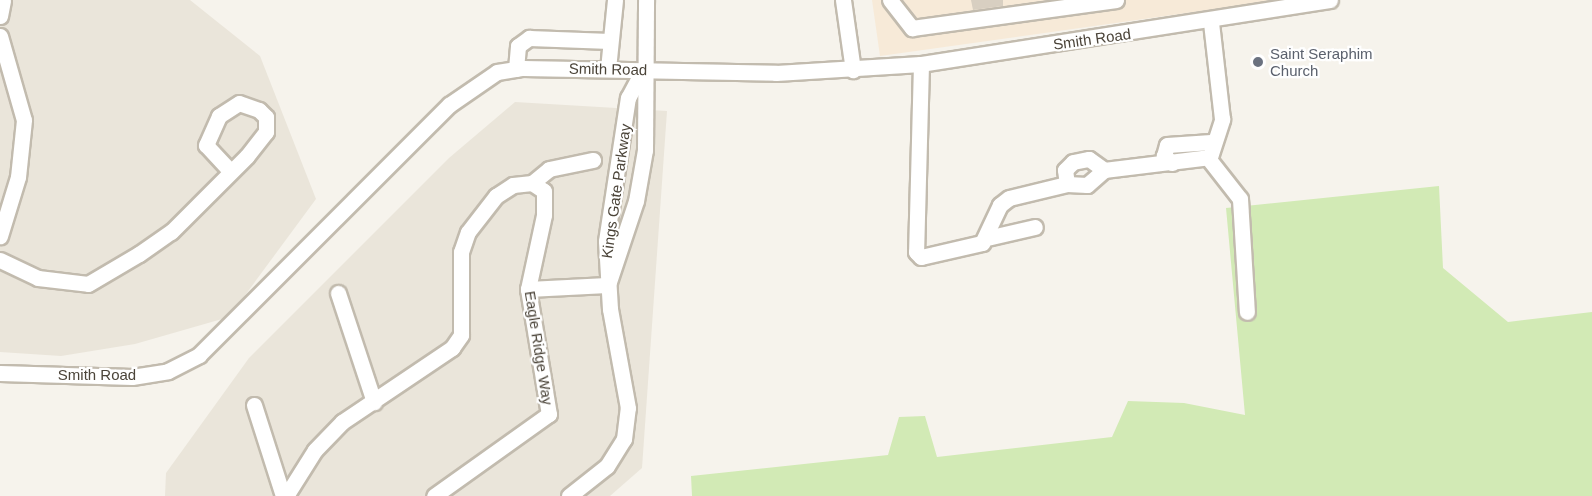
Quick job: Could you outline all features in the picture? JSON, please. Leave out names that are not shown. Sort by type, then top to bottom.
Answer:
[{"type":"street","points":[[0,16],[3,0]]},
{"type":"street","points":[[608,69],[615,0]]},
{"type":"street","points":[[643,70],[646,0]]},
{"type":"street","points":[[843,0],[853,70]]},
{"type":"street","points":[[890,0],[912,28],[1116,0]]},
{"type":"street","name":"Smith Road","points":[[0,373],[132,376],[168,371],[199,356],[448,105],[470,86],[516,69],[853,70],[921,64],[1211,22],[1330,0]]},
{"type":"street","points":[[1211,22],[1222,119],[1211,142],[1208,159],[1240,199],[1247,312]]},
{"type":"street","points":[[0,36],[24,120],[18,177],[0,236]]},
{"type":"street","points":[[516,69],[518,46],[529,38],[610,41]]},
{"type":"street","points":[[921,64],[916,256],[1035,227]]},
{"type":"street","name":"Kings Gate Parkway","points":[[569,496],[607,466],[624,439],[628,408],[608,285],[606,241],[628,98],[643,70]]},
{"type":"street","name":"Kings Gate Parkway","points":[[608,285],[633,212],[645,150],[648,94],[643,70]]},
{"type":"street","points":[[0,260],[38,279],[88,284],[171,232],[230,171],[266,132],[266,117],[259,110],[239,103],[219,116],[206,145],[230,171]]},
{"type":"street","points":[[1172,163],[1164,156],[1167,145],[1211,142]]},
{"type":"street","points":[[1067,184],[1065,170],[1073,162],[1089,159],[1104,171]]},
{"type":"street","points":[[987,238],[1000,205],[1009,198],[1067,184],[1095,182],[1104,171],[1208,159]]},
{"type":"street","points":[[284,496],[315,450],[342,422],[432,365],[461,335],[461,252],[468,232],[496,196],[513,185],[532,183],[549,169],[593,160]]},
{"type":"street","name":"Eagle Ridge Way","points":[[434,496],[549,414],[528,289],[544,215],[544,191],[532,183]]},
{"type":"street","name":"Eagle Ridge Way","points":[[528,289],[608,285]]},
{"type":"street","points":[[338,293],[374,402]]},
{"type":"street","points":[[254,405],[284,496]]},
{"type":"shaded area","points":[[0,0],[190,0],[260,56],[316,199],[229,317],[135,344],[61,356],[0,352]]},
{"type":"shaded area","points":[[872,0],[1280,0],[880,56]]},
{"type":"shaded area","points":[[515,102],[667,111],[642,468],[610,496],[165,496],[166,473],[249,358],[449,158]]},
{"type":"green space","points":[[1439,186],[1443,268],[1508,322],[1592,312],[1592,496],[692,496],[691,476],[888,455],[899,417],[925,416],[937,457],[1112,437],[1128,401],[1184,403],[1245,415],[1226,208]]},
{"type":"building","points":[[971,0],[1003,0],[1003,6],[973,10]]},
{"type":"place","name":"Saint Seraphim Church","points":[[1258,62]]}]
